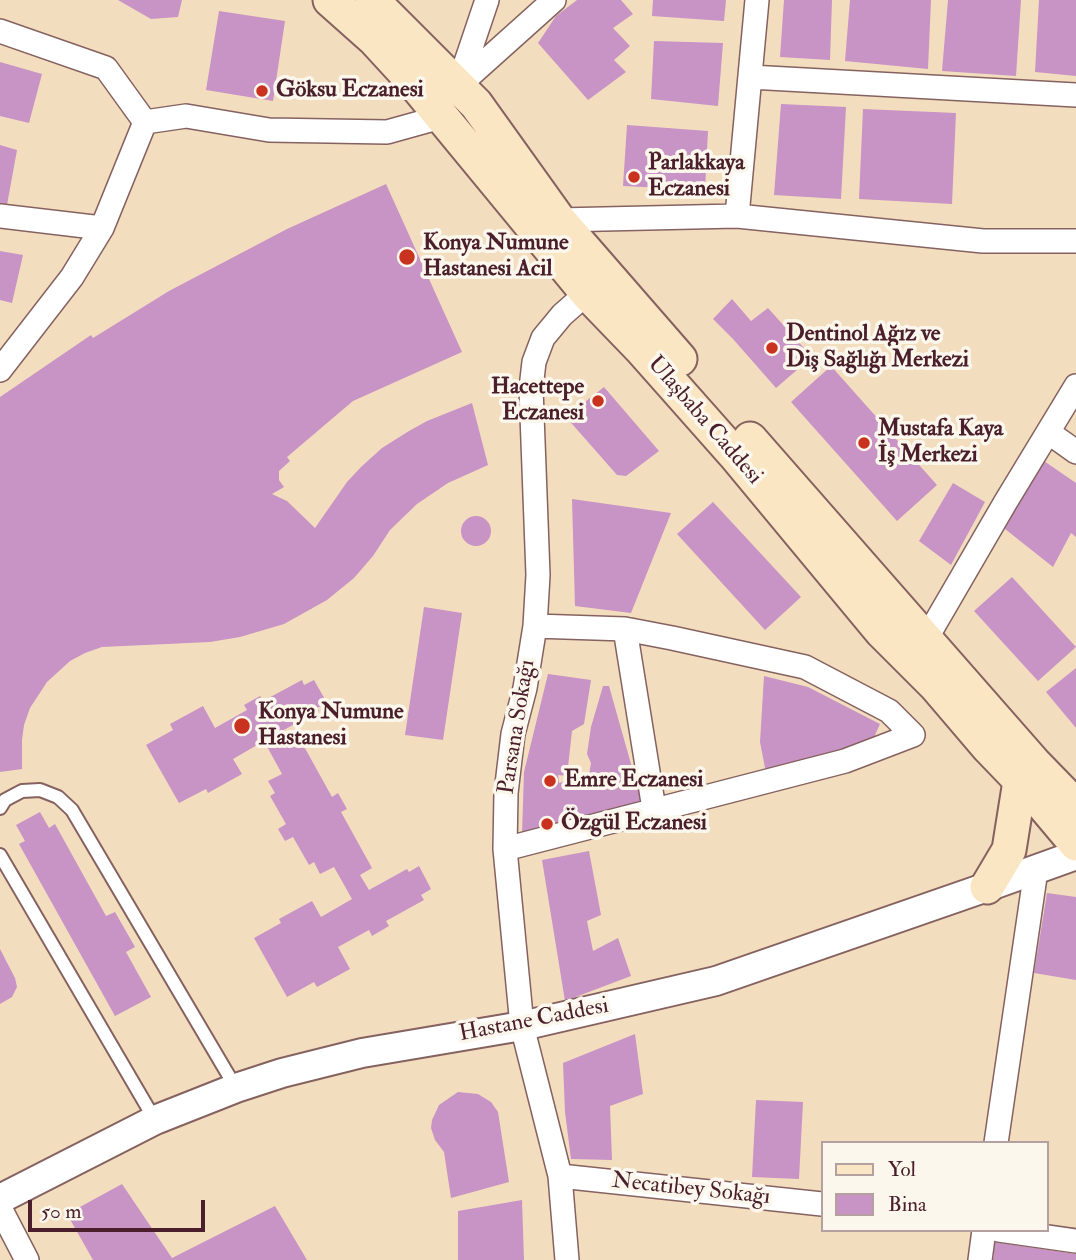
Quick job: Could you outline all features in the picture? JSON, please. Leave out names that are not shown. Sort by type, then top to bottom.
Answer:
[{"type":"main road","name":"Ulaşbaba Caddesi","points":[[330,0],[375,40],[409,77],[587,293],[642,350],[735,455],[881,631],[936,685],[1076,844]]},
{"type":"main road","name":"Ulaşbaba Caddesi","points":[[372,0],[476,104],[559,219],[1034,763],[1076,806]]},
{"type":"main road","points":[[987,887],[1009,850],[1020,781]]},
{"type":"street","points":[[458,86],[487,0]]},
{"type":"street","points":[[458,86],[554,0]]},
{"type":"street","points":[[737,216],[757,0]]},
{"type":"street","points":[[0,31],[106,68],[145,122]]},
{"type":"street","points":[[750,77],[1076,95]]},
{"type":"street","points":[[145,122],[186,116],[269,130],[387,132],[441,117]]},
{"type":"street","points":[[0,370],[72,277],[102,228],[145,122]]},
{"type":"street","points":[[0,216],[102,228]]},
{"type":"street","points":[[559,219],[737,216],[983,241],[1076,241]]},
{"type":"street","name":"Parsana Sokağı","points":[[567,1260],[560,1176],[522,1026],[505,849],[506,793],[513,734],[525,688],[535,626],[538,575],[531,388],[534,362],[543,338],[562,315],[587,293]]},
{"type":"street","points":[[926,639],[1076,386]]},
{"type":"street","points":[[1048,432],[1076,452]]},
{"type":"street","points":[[505,849],[845,761],[913,735],[889,711],[804,667],[625,629],[535,626]]},
{"type":"street","points":[[625,629],[654,809]]},
{"type":"street","name":"Hastane Caddesi","points":[[0,1199],[155,1120],[282,1073],[362,1053],[522,1026],[716,981],[1076,855]]},
{"type":"street","points":[[996,1141],[1036,870]]},
{"type":"street","name":"Necatibey Sokağı","points":[[560,1176],[820,1204]]},
{"type":"street","points":[[0,1208],[27,1260]]},
{"type":"street","points":[[980,1260],[984,1232]]},
{"type":"street","points":[[1013,1232],[1076,1241]]},
{"type":"lane","points":[[0,808],[5,800],[22,790],[40,790],[58,797],[72,810],[236,1088]]},
{"type":"lane","points":[[0,855],[155,1120]]},
{"type":"building","points":[[118,0],[182,0],[178,17],[151,19]]},
{"type":"building","points":[[577,0],[621,0],[633,14],[613,28],[630,46],[614,60],[626,72],[588,100],[538,43],[556,16]]},
{"type":"building","points":[[653,0],[726,0],[724,21],[652,16]]},
{"type":"building","points":[[784,0],[832,0],[830,60],[780,57]]},
{"type":"building","points":[[850,0],[931,0],[928,69],[845,61]]},
{"type":"building","points":[[948,0],[1021,0],[1016,76],[942,71]]},
{"type":"building","points":[[1039,0],[1076,0],[1076,76],[1035,72]]},
{"type":"building","points":[[219,11],[285,21],[273,101],[206,90]]},
{"type":"building","points":[[654,41],[723,43],[718,106],[651,99]]},
{"type":"building","points":[[0,62],[42,74],[29,123],[0,116]]},
{"type":"building","points":[[781,104],[846,107],[841,199],[774,195]]},
{"type":"building","points":[[863,109],[956,113],[952,204],[859,199]]},
{"type":"building","points":[[627,125],[708,131],[705,190],[623,186]]},
{"type":"building","points":[[0,145],[17,150],[7,205],[0,203]]},
{"type":"building","points":[[386,184],[462,352],[353,401],[287,457],[290,461],[279,471],[279,480],[284,487],[272,494],[287,501],[315,528],[347,482],[382,448],[427,421],[472,403],[488,465],[448,483],[417,504],[390,530],[354,578],[327,600],[284,624],[240,637],[210,642],[102,647],[70,661],[47,682],[30,708],[22,740],[22,769],[0,772],[0,397],[91,335],[93,338],[169,291],[287,229]]},
{"type":"building","points":[[0,251],[23,255],[12,303],[0,300]]},
{"type":"building","name":"Dentinol Ağız ve Diş Sağlığı Merkezi","points":[[732,299],[751,321],[768,308],[812,357],[776,388],[713,319]]},
{"type":"building","name":"Mustafa Kaya İş Merkezi","points":[[831,366],[937,485],[897,521],[791,402]]},
{"type":"building","points":[[604,387],[659,451],[626,476],[617,475],[566,417]]},
{"type":"building","points":[[1041,459],[1076,483],[1076,537],[1071,533],[1053,567],[1000,525]]},
{"type":"building","points":[[953,483],[985,502],[951,565],[919,541]]},
{"type":"building","points":[[572,499],[671,513],[631,613],[575,606]]},
{"type":"building","points":[[713,502],[801,597],[765,630],[677,534]]},
{"type":"building","points":[[476,516],[487,520],[491,531],[487,542],[476,546],[465,542],[461,531],[465,520]]},
{"type":"building","points":[[1012,577],[1076,647],[1038,681],[974,611]]},
{"type":"building","points":[[424,607],[462,613],[443,740],[405,735]]},
{"type":"building","points":[[1076,668],[1076,728],[1046,692]]},
{"type":"building","points":[[548,674],[591,680],[584,724],[572,731],[567,776],[558,775],[559,783],[589,775],[591,763],[587,754],[591,727],[603,686],[609,686],[642,803],[522,834],[524,772]]},
{"type":"building","points":[[764,676],[808,687],[880,724],[871,744],[766,773],[760,742]]},
{"type":"building","points":[[302,680],[304,685],[314,680],[327,703],[317,708],[319,711],[280,732],[289,747],[301,741],[332,797],[338,793],[347,809],[341,812],[372,868],[360,875],[369,890],[407,869],[409,872],[419,866],[431,889],[421,895],[424,900],[386,921],[389,926],[372,936],[369,930],[338,947],[350,969],[317,987],[314,982],[287,997],[254,938],[281,923],[279,919],[312,901],[321,917],[352,899],[334,867],[320,874],[314,862],[309,865],[293,837],[285,841],[278,829],[286,824],[270,796],[275,793],[268,781],[282,774],[264,741],[233,759],[242,774],[208,793],[206,789],[179,803],[146,745],[173,730],[170,724],[203,706],[215,728],[247,710],[244,705],[260,696],[263,701]]},
{"type":"building","points":[[40,812],[49,828],[55,824],[106,916],[115,912],[135,947],[126,952],[151,997],[115,1016],[19,844],[25,841],[16,825]]},
{"type":"building","points":[[589,851],[601,915],[587,921],[593,951],[618,938],[631,976],[565,1001],[542,860]]},
{"type":"building","points":[[1047,893],[1076,897],[1076,980],[1034,973]]},
{"type":"building","points":[[0,949],[17,987],[12,997],[0,1004]]},
{"type":"building","points":[[635,1034],[643,1094],[610,1106],[612,1160],[571,1159],[563,1063]]},
{"type":"building","points":[[458,1092],[478,1094],[491,1102],[498,1112],[509,1182],[451,1198],[444,1152],[435,1140],[431,1128],[439,1105]]},
{"type":"building","points":[[756,1100],[803,1102],[799,1179],[752,1177]]},
{"type":"building","points":[[122,1184],[172,1258],[275,1206],[307,1260],[93,1260],[67,1214]]},
{"type":"building","points":[[522,1200],[524,1260],[458,1260],[458,1211]]},
{"type":"building","points":[[995,1242],[1076,1254],[1076,1260],[993,1260]]},
{"type":"place","name":"Göksu Eczanesi","points":[[262,91]]},
{"type":"place","name":"Parlakkaya Eczanesi","points":[[634,177]]},
{"type":"place","name":"Konya Numune Hastanesi Acil","points":[[407,257]]},
{"type":"place","name":"Dentinol Ağız ve Diş Sağlığı Merkezi","points":[[772,348]]},
{"type":"place","name":"Hacettepe Eczanesi","points":[[598,401]]},
{"type":"place","name":"Mustafa Kaya İş Merkezi","points":[[864,443]]},
{"type":"place","name":"Konya Numune Hastanesi","points":[[242,726]]},
{"type":"place","name":"Emre Eczanesi","points":[[550,781]]},
{"type":"place","name":"Özgül Eczanesi","points":[[547,824]]}]
